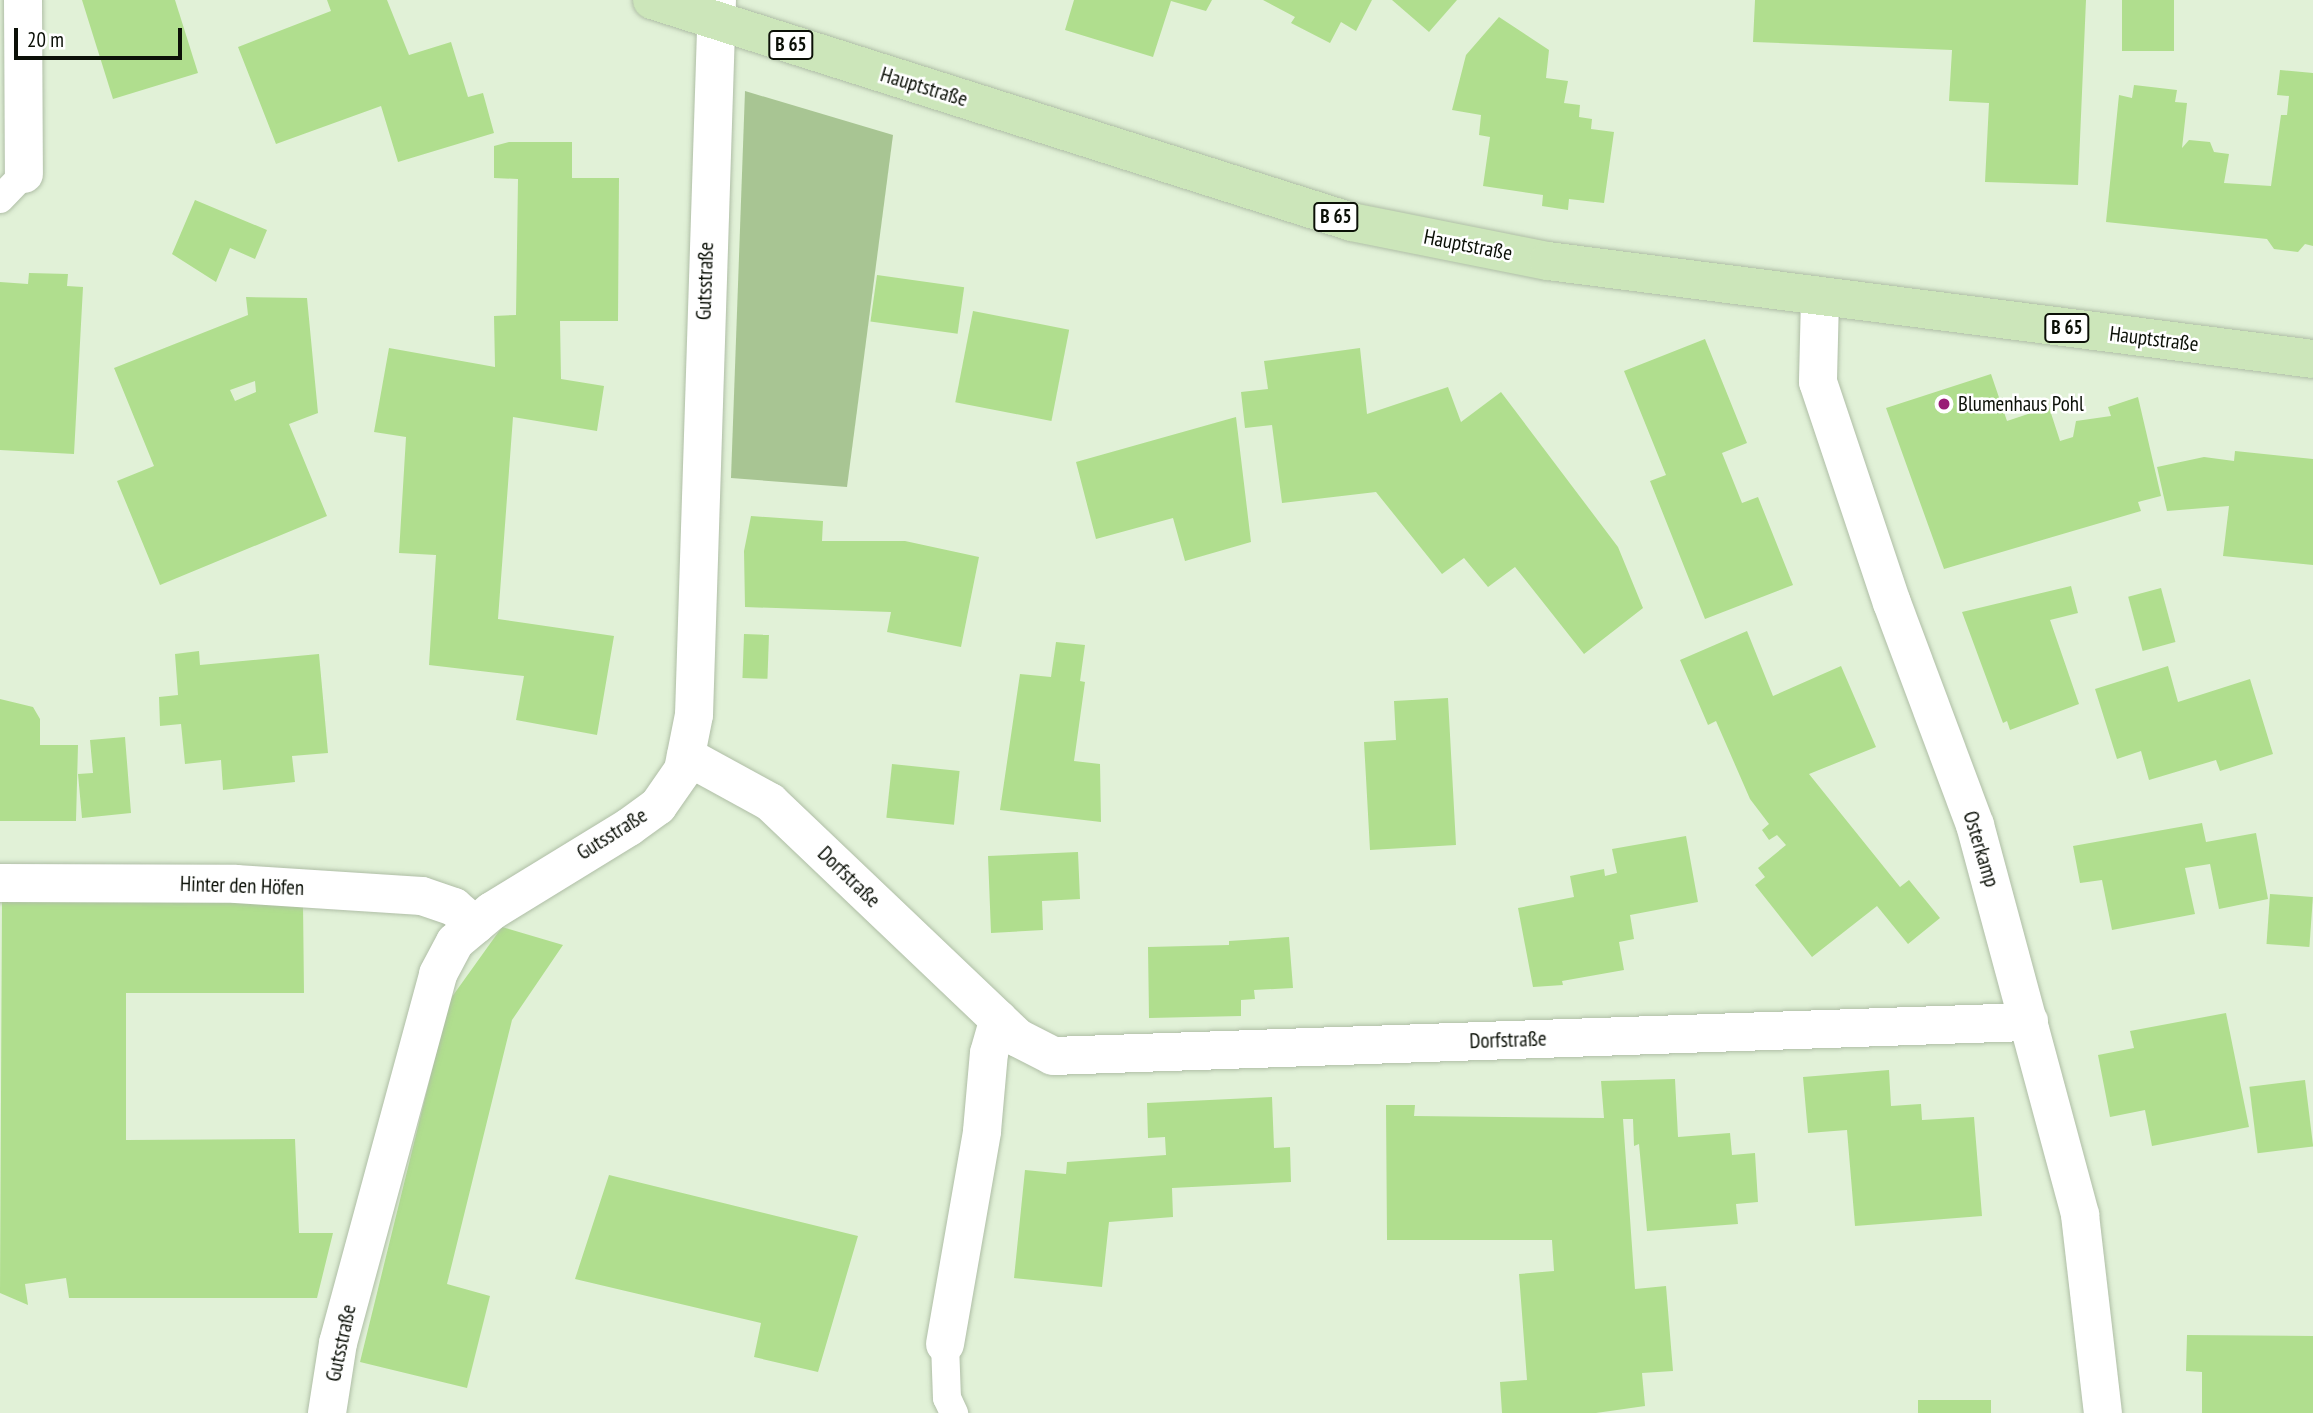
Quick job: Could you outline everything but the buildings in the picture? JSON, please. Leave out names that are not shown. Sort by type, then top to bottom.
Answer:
[{"type":"main road","name":"Hauptstraße","points":[[652,0],[716,10],[1352,222],[1548,261],[1820,298],[2313,359]]},
{"type":"street","points":[[12,186],[23,0]]},
{"type":"street","name":"Gutsstraße","points":[[327,1413],[338,1343],[438,974],[455,943],[475,925],[657,806],[683,770],[694,715],[716,10]]},
{"type":"street","name":"Osterkamp","points":[[1820,298],[1818,382],[1892,603],[1975,825],[2080,1215],[2103,1413]]},
{"type":"street","name":"Dorfstraße","points":[[686,756],[770,802],[1018,1038],[1053,1056],[2029,1022]]},
{"type":"street","name":"Hinter den Höfen","points":[[0,883],[236,884],[422,896],[454,907],[475,925]]},
{"type":"street","points":[[945,1344],[982,1131],[989,1053],[999,1019]]},
{"type":"lane","points":[[945,1344],[947,1398],[954,1413]]},
{"type":"green space","points":[[745,91],[893,135],[847,487],[731,478]]},
{"type":"place","name":"Blumenhaus Pohl","points":[[1944,404]]}]
